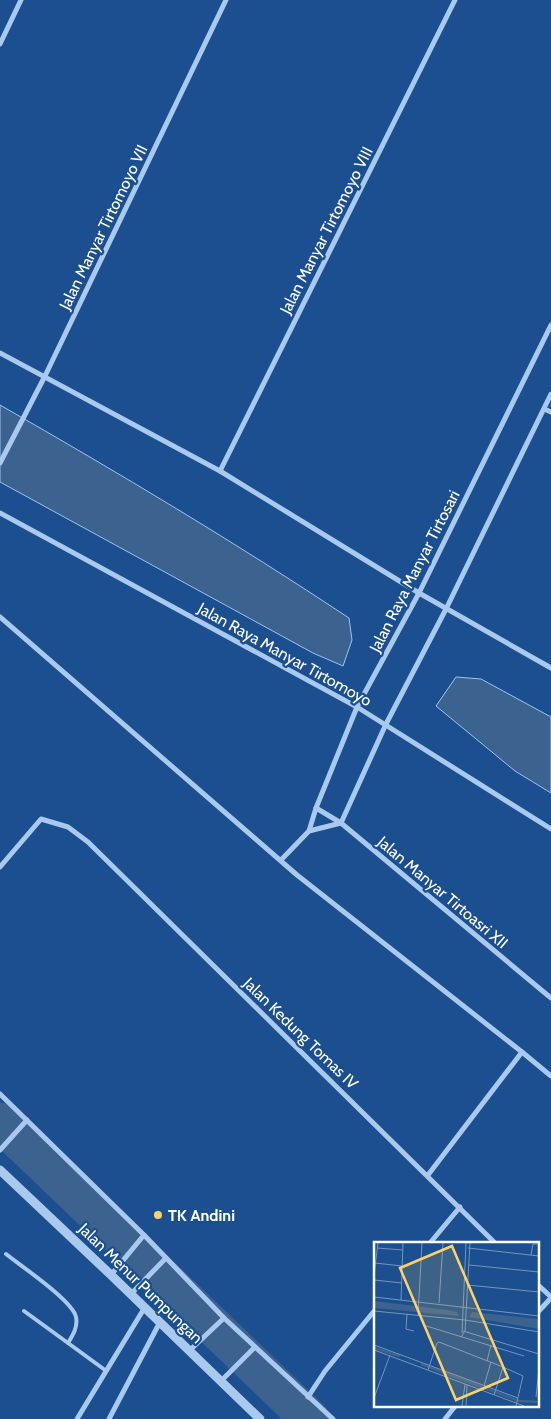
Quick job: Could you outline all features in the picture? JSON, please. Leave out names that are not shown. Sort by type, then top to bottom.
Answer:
[{"type":"street","points":[[0,44],[20,0]]},
{"type":"street","name":"Jalan Manyar Tirtomoyo VII","points":[[0,463],[45,376],[226,0]]},
{"type":"street","name":"Jalan Manyar Tirtomoyo VIII","points":[[220,471],[455,0]]},
{"type":"street","name":"Jalan Raya Manyar Tirtosari","points":[[282,858],[309,831],[316,808],[357,707],[419,594],[551,325]]},
{"type":"street","points":[[0,353],[220,471],[419,594],[551,668]]},
{"type":"street","points":[[309,831],[341,823],[386,724],[446,608],[551,394]]},
{"type":"street","points":[[544,409],[551,412]]},
{"type":"street","name":"Jalan Raya Manyar Tirtomoyo","points":[[0,513],[357,707],[551,828]]},
{"type":"street","points":[[0,617],[282,858],[297,875],[551,1076]]},
{"type":"street","name":"Jalan Manyar Tirtoasri XII","points":[[316,808],[341,823],[551,998]]},
{"type":"street","name":"Jalan Kedung Tomas IV","points":[[0,867],[41,819],[68,827],[88,842],[495,1242]]},
{"type":"street","points":[[428,1175],[522,1052]]},
{"type":"street","points":[[0,1094],[144,1235],[253,1349],[333,1419]]},
{"type":"street","points":[[0,1150],[27,1120]]},
{"type":"street","name":"Jalan Menur Pumpungan","points":[[0,1170],[260,1419]]},
{"type":"street","points":[[431,1242],[460,1207]]},
{"type":"street","points":[[111,1275],[144,1235]]},
{"type":"street","points":[[131,1294],[166,1258]]},
{"type":"street","points":[[538,1285],[551,1298],[538,1312]]},
{"type":"street","points":[[77,1419],[145,1307]]},
{"type":"street","points":[[308,1397],[325,1370],[374,1311]]},
{"type":"street","points":[[190,1351],[224,1318]]},
{"type":"street","points":[[109,1419],[160,1322]]},
{"type":"street","points":[[220,1381],[253,1349]]},
{"type":"street","points":[[445,1419],[455,1406]]},
{"type":"lane","points":[[6,1254],[69,1304],[76,1316],[76,1322],[74,1332],[68,1343]]},
{"type":"lane","points":[[24,1311],[106,1370]]},
{"type":"water","points":[[0,405],[177,509],[349,618],[352,640],[343,666],[313,653],[0,482]]},
{"type":"water","points":[[456,677],[481,679],[551,717],[551,793],[515,771],[436,706]]},
{"type":"waterway","points":[[0,1122],[310,1419]]},
{"type":"place","name":"TK Andini","points":[[158,1215]]}]
